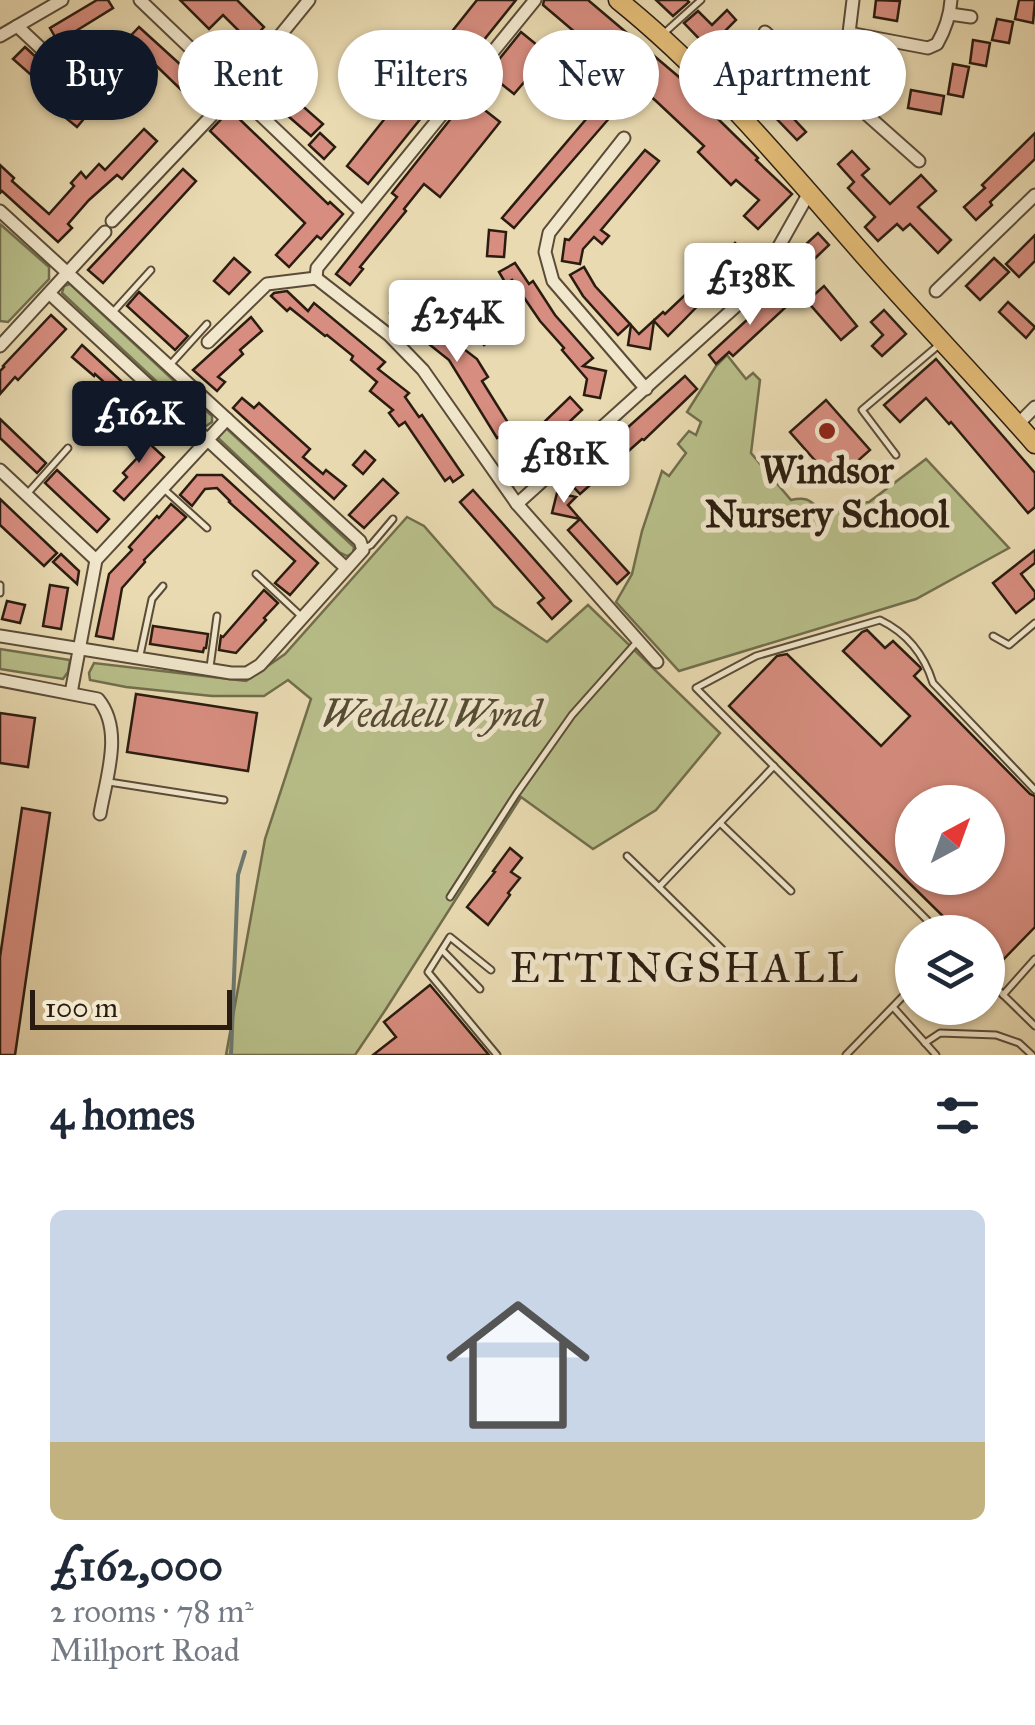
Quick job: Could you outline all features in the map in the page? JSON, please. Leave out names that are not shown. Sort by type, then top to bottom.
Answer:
[{"type":"main road","points":[[618,0],[660,36],[757,133],[1035,444]]},
{"type":"street","points":[[0,36],[62,0]]},
{"type":"street","points":[[140,0],[178,36]]},
{"type":"street","points":[[285,30],[309,0]]},
{"type":"street","points":[[316,278],[316,268],[535,0]]},
{"type":"street","points":[[849,30],[853,0]]},
{"type":"street","points":[[906,44],[928,48],[937,44],[951,7],[971,16]]},
{"type":"street","points":[[17,26],[30,38]]},
{"type":"street","points":[[2,340],[50,294],[208,120]]},
{"type":"street","points":[[265,120],[362,212]]},
{"type":"street","points":[[873,120],[919,162]]},
{"type":"street","points":[[624,138],[549,233],[545,252],[553,281],[646,389]]},
{"type":"street","points":[[516,504],[756,288],[809,192]]},
{"type":"street","points":[[936,291],[1035,195]]},
{"type":"street","points":[[0,210],[360,541],[362,550],[260,665],[240,674],[0,636]]},
{"type":"street","points":[[208,342],[267,284],[316,278],[389,335],[423,370],[516,504],[657,662]]},
{"type":"street","points":[[50,294],[346,568]]},
{"type":"street","points":[[1018,424],[1035,406]]},
{"type":"street","points":[[71,693],[96,560],[227,420]]},
{"type":"street","points":[[0,470],[96,560]]},
{"type":"street","points":[[0,680],[98,699],[112,724],[100,814]]},
{"type":"lane","points":[[660,36],[701,0]]},
{"type":"lane","points":[[111,314],[152,270]]},
{"type":"lane","points":[[168,367],[208,324]]},
{"type":"lane","points":[[896,455],[862,410],[942,342]]},
{"type":"lane","points":[[26,495],[68,448]]},
{"type":"lane","points":[[164,488],[206,528]]},
{"type":"lane","points":[[362,550],[394,519]]},
{"type":"lane","points":[[256,574],[302,617]]},
{"type":"lane","points":[[140,658],[152,599],[164,586]]},
{"type":"lane","points":[[210,669],[217,616]]},
{"type":"lane","points":[[923,915],[696,688],[756,656],[880,620],[901,630],[928,664],[933,683],[1035,790]]},
{"type":"lane","points":[[993,636],[1008,645],[1035,623]]},
{"type":"lane","points":[[450,897],[572,715],[638,640]]},
{"type":"lane","points":[[659,887],[774,766]]},
{"type":"lane","points":[[106,781],[224,800]]},
{"type":"lane","points":[[720,823],[791,891]]},
{"type":"lane","points":[[626,856],[723,950]]},
{"type":"lane","points":[[492,970],[450,937],[428,972],[498,1055]]},
{"type":"lane","points":[[442,950],[480,990]]},
{"type":"lane","points":[[1005,993],[1035,959]]},
{"type":"lane","points":[[1005,997],[1035,1026]]},
{"type":"lane","points":[[846,1055],[893,1007],[936,1055]]},
{"type":"lane","points":[[925,1043],[940,1032],[996,1035],[1018,1043],[1032,1055]]},
{"type":"green space","points":[[0,224],[49,267],[49,279],[8,322],[0,321]]},
{"type":"green space","points":[[70,284],[212,416],[212,422],[206,426],[201,423],[62,293],[64,286]]},
{"type":"green space","points":[[727,355],[746,379],[753,373],[760,380],[751,453],[791,500],[809,501],[831,515],[848,505],[869,502],[926,459],[1009,548],[916,599],[679,671],[616,602],[632,574],[662,471],[669,476],[686,453],[678,444],[689,431],[696,435],[701,422],[687,412]]},
{"type":"green space","points":[[226,428],[354,547],[353,553],[347,556],[339,552],[217,437]]},
{"type":"green space","name":"Weddell Wynd","points":[[407,517],[424,526],[494,606],[547,642],[588,605],[720,733],[656,810],[593,849],[521,797],[355,1055],[226,1055],[265,839],[311,699],[288,680],[264,696],[212,696],[126,687],[90,680],[89,673],[94,663],[246,681],[285,654]]},
{"type":"green space","points":[[0,649],[70,660],[68,672],[63,679],[0,669]]},
{"type":"building","points":[[97,0],[108,0],[113,8],[77,30],[50,28]]},
{"type":"building","points":[[180,0],[237,0],[264,27],[238,30],[223,15],[209,29]]},
{"type":"building","points":[[477,0],[516,0],[492,30],[453,30]]},
{"type":"building","points":[[544,0],[588,0],[623,30],[572,30],[543,5]]},
{"type":"building","points":[[656,0],[687,0],[689,2],[673,16]]},
{"type":"building","points":[[876,0],[900,1],[897,21],[874,17]]},
{"type":"building","points":[[1019,0],[1035,0],[1033,23],[1015,19]]},
{"type":"building","points":[[727,10],[736,20],[726,30],[691,30],[684,23],[698,11],[712,25]]},
{"type":"building","points":[[997,19],[1013,22],[1009,43],[992,40]]},
{"type":"building","points":[[523,34],[523,83],[514,94],[503,85],[503,54]]},
{"type":"building","points":[[973,40],[990,43],[986,66],[970,63]]},
{"type":"building","points":[[158,44],[178,62],[178,87],[158,67]]},
{"type":"building","points":[[25,47],[30,52],[30,74],[13,59]]},
{"type":"building","points":[[659,60],[679,77],[679,120],[719,120],[792,194],[758,229],[744,216],[759,200],[736,180],[731,185],[698,152],[704,146],[659,104]]},
{"type":"building","points":[[953,64],[969,67],[963,97],[948,94]]},
{"type":"building","points":[[911,90],[944,96],[941,114],[908,108]]},
{"type":"building","points":[[220,120],[240,120],[343,214],[289,267],[276,255],[305,223],[210,131]]},
{"type":"building","points":[[293,120],[318,120],[323,124],[311,136]]},
{"type":"building","points":[[384,120],[419,120],[368,184],[347,166]]},
{"type":"building","points":[[450,120],[500,122],[440,197],[424,184],[350,285],[336,274],[397,197],[392,193]]},
{"type":"building","points":[[585,120],[608,120],[514,228],[502,218]]},
{"type":"building","points":[[778,120],[795,120],[806,132],[797,140]]},
{"type":"building","points":[[144,129],[157,141],[122,179],[117,175],[89,200],[58,242],[0,193],[0,165],[49,214],[81,172],[86,178],[99,164],[105,170]]},
{"type":"building","points":[[320,133],[335,147],[324,159],[309,145]]},
{"type":"building","points":[[1035,133],[1035,159],[976,220],[964,207]]},
{"type":"building","points":[[645,150],[659,161],[601,230],[609,236],[602,244],[594,237],[583,249],[580,264],[562,261],[565,239],[569,240]]},
{"type":"building","points":[[852,151],[869,169],[862,175],[890,204],[921,175],[936,191],[918,207],[951,240],[938,253],[910,224],[903,230],[897,224],[878,241],[865,227],[875,217],[848,188],[854,182],[838,164]]},
{"type":"building","points":[[183,169],[196,181],[103,283],[88,270]]},
{"type":"building","points":[[489,230],[506,232],[504,257],[487,256]]},
{"type":"building","points":[[818,233],[829,245],[796,282],[784,270]]},
{"type":"building","points":[[1035,235],[1035,261],[1019,277],[1006,264]]},
{"type":"building","points":[[735,243],[747,255],[668,336],[654,321],[650,349],[628,345],[631,325],[639,334],[663,312],[665,314]]},
{"type":"building","points":[[234,258],[250,272],[229,294],[214,281]]},
{"type":"building","points":[[994,258],[1009,272],[980,300],[966,286]]},
{"type":"building","points":[[515,263],[593,358],[583,366],[606,371],[600,398],[584,395],[587,379],[512,280],[506,284],[499,272]]},
{"type":"building","points":[[584,267],[595,286],[630,324],[618,335],[570,275]]},
{"type":"building","points":[[824,286],[857,326],[841,340],[807,301]]},
{"type":"building","points":[[287,291],[308,311],[314,303],[385,362],[378,369],[409,393],[405,397],[463,475],[453,482],[450,477],[445,481],[405,422],[399,426],[389,413],[393,410],[370,391],[377,382],[351,360],[353,356],[271,296]]},
{"type":"building","points":[[139,292],[188,336],[175,350],[127,306]]},
{"type":"building","points":[[482,292],[488,301],[473,313],[466,303]]},
{"type":"building","points":[[776,293],[788,305],[733,356],[729,352],[716,364],[709,355]]},
{"type":"building","points":[[400,300],[477,359],[488,377],[482,381],[512,429],[497,438],[449,360],[390,313]]},
{"type":"building","points":[[1008,302],[1035,327],[1026,338],[999,312]]},
{"type":"building","points":[[884,310],[906,334],[882,356],[872,346],[883,335],[871,322]]},
{"type":"building","points":[[51,315],[66,329],[0,394],[3,366]]},
{"type":"building","points":[[251,317],[262,331],[218,377],[225,382],[217,391],[193,370]]},
{"type":"building","points":[[493,324],[500,334],[484,345],[478,335]]},
{"type":"building","points":[[82,345],[158,415],[142,432],[116,407],[123,399],[72,357]]},
{"type":"building","points":[[936,359],[1035,473],[1035,507],[1028,513],[926,398],[900,422],[884,405]]},
{"type":"building","points":[[685,376],[697,389],[580,494],[568,481]]},
{"type":"building","points":[[570,397],[582,410],[545,445],[534,433],[531,458],[510,455]]},
{"type":"building","points":[[242,398],[254,408],[259,403],[310,449],[303,457],[346,486],[334,499],[233,408]]},
{"type":"building","points":[[826,400],[870,450],[834,482],[790,432]]},
{"type":"building","points":[[0,419],[46,463],[37,473],[0,438]]},
{"type":"building","points":[[138,433],[164,457],[124,500],[114,491],[127,477],[123,473],[139,456],[127,444]]},
{"type":"building","points":[[365,451],[375,460],[363,474],[353,465]]},
{"type":"building","points":[[57,470],[109,519],[97,532],[45,483]]},
{"type":"building","points":[[197,475],[222,475],[318,563],[290,595],[275,583],[295,561],[217,488],[205,489],[192,506],[180,495]]},
{"type":"building","points":[[383,479],[398,493],[364,528],[349,515]]},
{"type":"building","points":[[473,490],[571,601],[552,619],[538,603],[544,598],[460,502]]},
{"type":"building","points":[[557,493],[576,497],[568,505],[580,519],[552,513]]},
{"type":"building","points":[[0,499],[57,553],[44,566],[0,525]]},
{"type":"building","points":[[171,504],[186,517],[122,588],[113,639],[96,636],[109,574]]},
{"type":"building","points":[[580,519],[629,573],[617,584],[568,530]]},
{"type":"building","points":[[1035,550],[1035,563],[1021,574],[1035,592],[1035,598],[1016,613],[993,583]]},
{"type":"building","points":[[61,554],[79,571],[77,584],[53,562]]},
{"type":"building","points":[[50,585],[68,588],[61,629],[43,626]]},
{"type":"building","points":[[264,590],[278,603],[266,620],[236,653],[219,650],[221,636]]},
{"type":"building","points":[[7,601],[25,605],[20,623],[2,619]]},
{"type":"building","points":[[153,626],[208,634],[206,648],[203,652],[150,644]]},
{"type":"building","points":[[867,630],[885,648],[893,641],[920,667],[914,676],[1035,796],[1035,927],[1005,958],[1005,915],[942,915],[921,895],[1005,895],[1005,785],[895,785],[895,869],[729,706],[777,656],[787,654],[881,746],[910,716],[843,651]]},
{"type":"building","points":[[136,694],[257,713],[248,771],[127,752]]},
{"type":"building","points":[[0,713],[35,718],[28,767],[0,763]]},
{"type":"building","points":[[22,808],[50,813],[15,1055],[0,1055],[0,957]]},
{"type":"building","points":[[510,848],[522,858],[511,872],[520,878],[488,925],[467,907]]},
{"type":"building","points":[[430,985],[489,1055],[373,1055],[396,1037],[384,1022]]},
{"type":"waterway","points":[[231,1055],[238,875],[245,852]]},
{"type":"place","name":"Windsor Nursery School","points":[[827,431]]},
{"type":"district","name":"ETTINGSHALL","points":[[685,967]]}]
